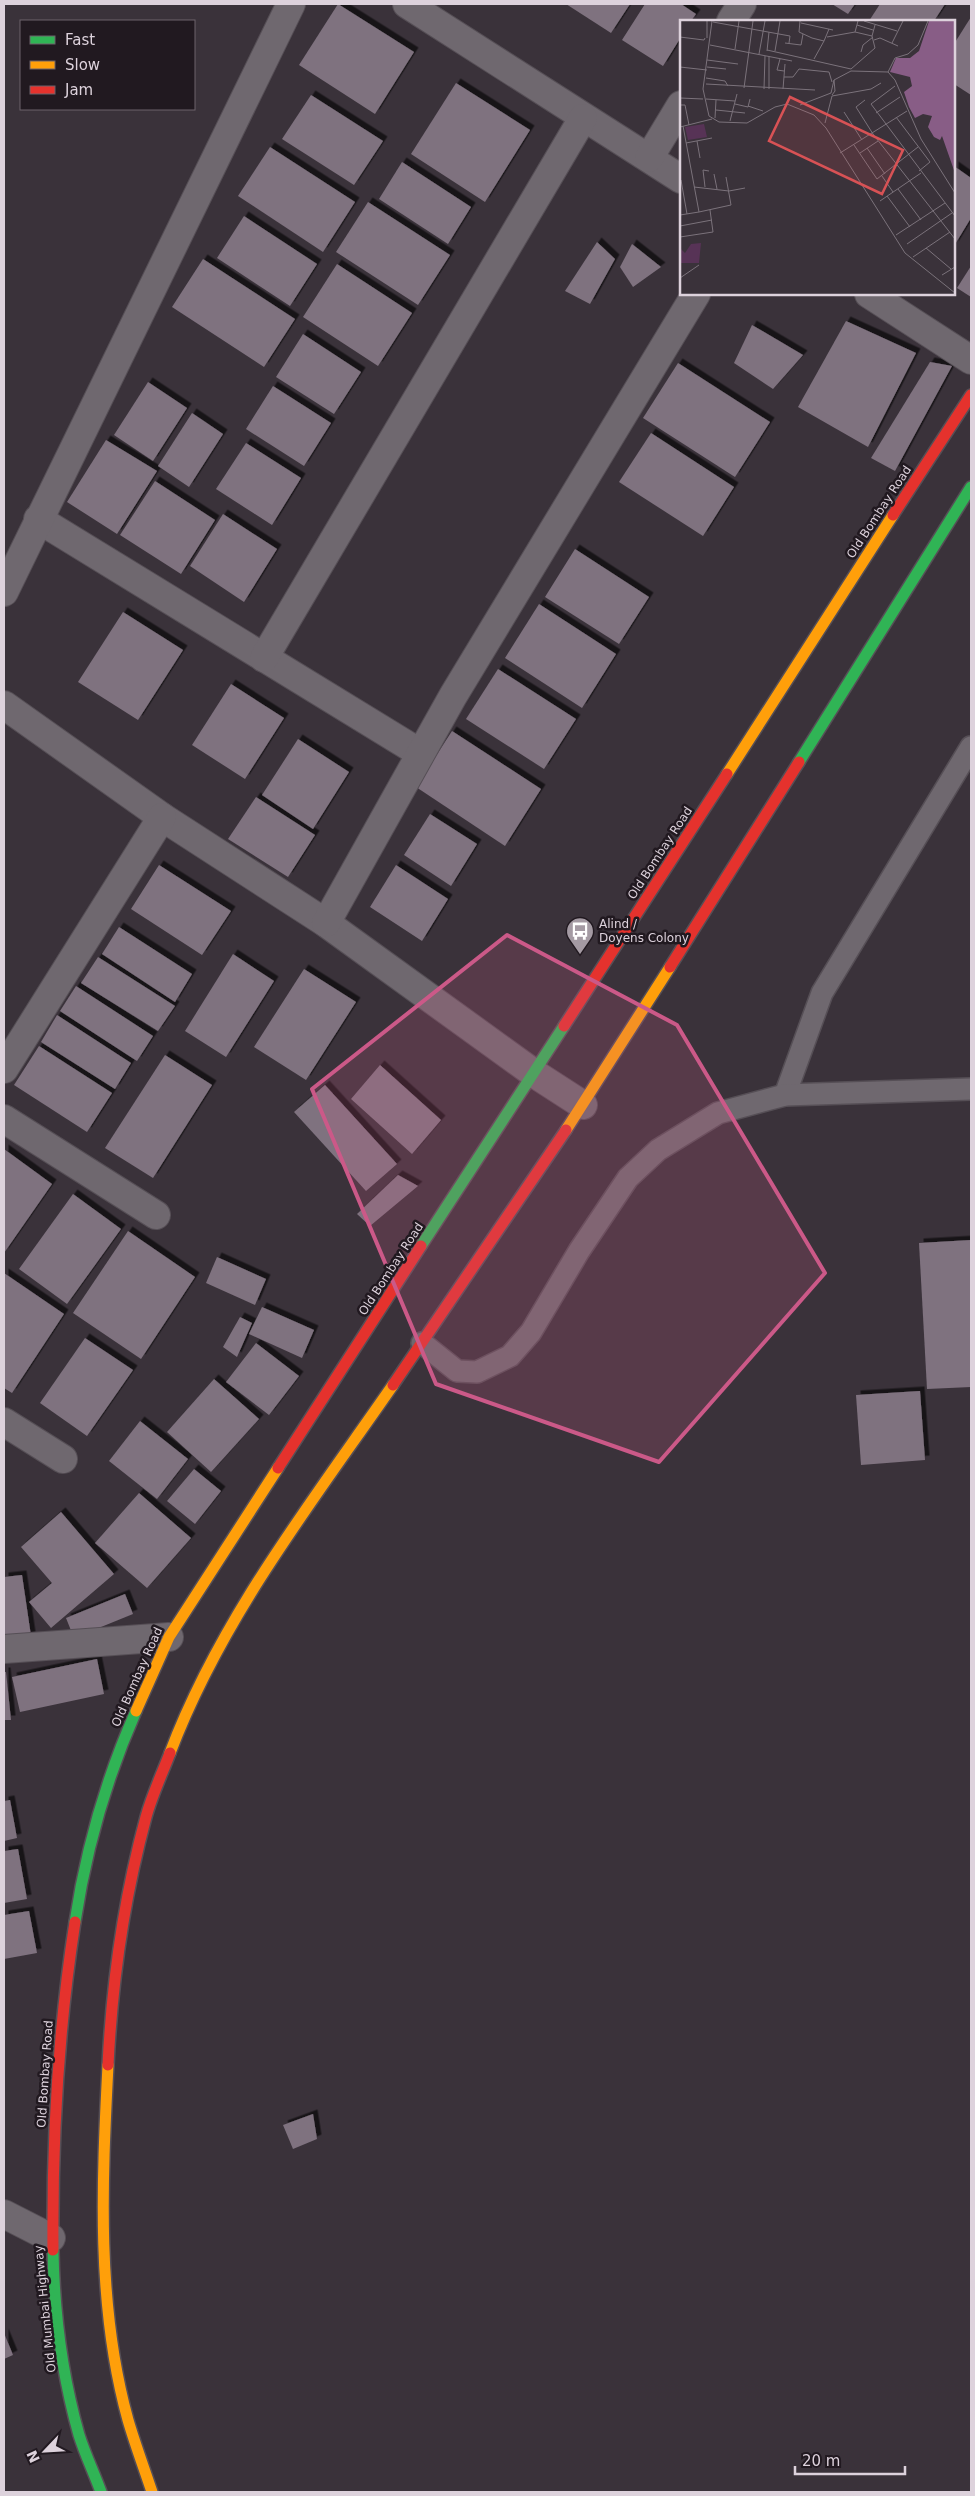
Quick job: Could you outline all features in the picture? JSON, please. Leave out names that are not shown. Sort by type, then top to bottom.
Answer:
[{"type":"main road","name":"Old Bombay Road","points":[[51,2238],[53,2150],[64,2007],[78,1900],[99,1808],[131,1722],[169,1636],[535,1074],[971,395]]},
{"type":"main road","points":[[152,2492],[128,2419],[112,2342],[103,2236],[104,2150],[111,2011],[126,1905],[146,1816],[175,1739],[203,1674],[260,1577],[422,1343],[583,1105],[971,487]]},
{"type":"main road","name":"Old Mumbai Highway","points":[[51,2238],[62,2354],[79,2435],[101,2492]]},
{"type":"street","points":[[4,592],[291,4]]},
{"type":"street","points":[[407,4],[511,68],[583,118],[680,178]]},
{"type":"street","points":[[732,20],[742,4]]},
{"type":"street","points":[[649,158],[680,107]]},
{"type":"street","points":[[264,658],[583,118]]},
{"type":"street","points":[[326,923],[420,753],[695,295]]},
{"type":"street","points":[[871,295],[971,360]]},
{"type":"street","points":[[38,519],[420,753]]},
{"type":"street","points":[[4,705],[162,818],[326,923],[535,1074],[583,1105]]},
{"type":"street","points":[[4,1070],[162,818]]},
{"type":"street","points":[[4,1118],[156,1215]]},
{"type":"street","points":[[4,1422],[63,1459]]},
{"type":"street","points":[[4,1648],[169,1636]]},
{"type":"street","points":[[4,2214],[51,2238]]},
{"type":"lane","points":[[784,1095],[822,993],[971,747]]},
{"type":"lane","points":[[422,1343],[457,1371],[477,1372],[510,1356],[530,1332],[579,1251],[628,1178],[658,1150],[718,1113],[784,1095],[971,1089]]},
{"type":"highlighted area","points":[[507,935],[677,1025],[825,1273],[659,1462],[436,1384],[312,1089]]},
{"type":"building","points":[[338,4],[414,52],[375,114],[299,65]]},
{"type":"building","points":[[566,4],[630,4],[611,33]]},
{"type":"building","points":[[645,4],[681,4],[696,14],[692,20],[680,20],[680,39],[663,66],[622,40]]},
{"type":"building","points":[[832,4],[855,4],[848,14]]},
{"type":"building","points":[[880,4],[945,4],[935,20],[870,20]]},
{"type":"building","points":[[971,17],[971,95],[955,85],[955,42]]},
{"type":"building","points":[[456,83],[530,130],[485,202],[411,154]]},
{"type":"building","points":[[311,95],[383,141],[354,185],[282,139]]},
{"type":"building","points":[[270,147],[355,202],[323,252],[238,196]]},
{"type":"building","points":[[402,162],[471,207],[448,244],[379,199]]},
{"type":"building","points":[[955,167],[971,178],[971,218],[955,244]]},
{"type":"building","points":[[368,202],[450,255],[418,305],[336,252]]},
{"type":"building","points":[[244,216],[317,264],[290,306],[217,258]]},
{"type":"building","points":[[597,242],[615,259],[590,304],[565,291]]},
{"type":"building","points":[[632,244],[661,267],[633,287],[620,267]]},
{"type":"building","points":[[203,259],[295,319],[264,367],[172,307]]},
{"type":"building","points":[[337,264],[412,313],[378,366],[303,317]]},
{"type":"building","points":[[971,266],[971,297],[957,288]]},
{"type":"building","points":[[846,321],[916,353],[868,447],[798,407]]},
{"type":"building","points":[[752,325],[803,355],[773,389],[734,363]]},
{"type":"building","points":[[303,334],[361,372],[334,414],[276,377]]},
{"type":"building","points":[[930,362],[952,366],[895,471],[871,458]]},
{"type":"building","points":[[678,363],[770,422],[735,477],[643,418]]},
{"type":"building","points":[[148,382],[187,408],[153,461],[114,435]]},
{"type":"building","points":[[273,386],[331,423],[304,466],[246,429]]},
{"type":"building","points":[[192,413],[223,434],[189,487],[158,466]]},
{"type":"building","points":[[651,433],[734,487],[703,536],[619,482]]},
{"type":"building","points":[[106,440],[157,471],[117,534],[67,502]]},
{"type":"building","points":[[246,443],[301,478],[272,525],[216,489]]},
{"type":"building","points":[[155,481],[215,520],[181,574],[120,535]]},
{"type":"building","points":[[223,514],[277,549],[244,602],[190,566]]},
{"type":"building","points":[[575,549],[649,597],[619,644],[545,597]]},
{"type":"building","points":[[539,604],[616,654],[582,708],[505,658]]},
{"type":"building","points":[[123,612],[183,650],[138,720],[78,682]]},
{"type":"building","points":[[498,669],[576,719],[544,769],[466,719]]},
{"type":"building","points":[[231,684],[284,718],[245,779],[192,745]]},
{"type":"building","points":[[452,731],[541,789],[505,846],[416,787]]},
{"type":"building","points":[[298,739],[349,772],[313,829],[262,795]]},
{"type":"building","points":[[256,797],[315,835],[288,877],[228,839]]},
{"type":"building","points":[[430,814],[477,844],[451,886],[404,855]]},
{"type":"building","points":[[159,865],[231,911],[202,955],[131,909]]},
{"type":"building","points":[[396,865],[448,899],[422,941],[370,907]]},
{"type":"building","points":[[119,927],[192,974],[175,1002],[102,954]]},
{"type":"building","points":[[233,954],[274,981],[226,1057],[185,1031]]},
{"type":"building","points":[[98,957],[175,1006],[158,1031],[81,983]]},
{"type":"building","points":[[304,969],[356,1002],[306,1080],[254,1047]]},
{"type":"building","points":[[76,986],[153,1036],[137,1061],[60,1011]]},
{"type":"building","points":[[57,1015],[131,1063],[115,1089],[41,1042]]},
{"type":"building","points":[[39,1046],[112,1093],[87,1132],[14,1085]]},
{"type":"building","points":[[165,1055],[212,1085],[153,1178],[105,1148]]},
{"type":"building","points":[[380,1065],[441,1120],[412,1154],[351,1099]]},
{"type":"building","points":[[325,1085],[397,1164],[366,1191],[294,1112]]},
{"type":"building","points":[[4,1149],[52,1184],[4,1253]]},
{"type":"building","points":[[398,1175],[418,1186],[370,1226],[357,1214]]},
{"type":"building","points":[[73,1194],[121,1229],[67,1304],[19,1269]]},
{"type":"building","points":[[128,1231],[195,1277],[141,1359],[73,1313]]},
{"type":"building","points":[[971,1240],[971,1387],[927,1389],[919,1243]]},
{"type":"building","points":[[217,1257],[266,1279],[255,1305],[206,1283]]},
{"type":"building","points":[[4,1273],[64,1314],[12,1393],[4,1388]]},
{"type":"building","points":[[262,1307],[314,1330],[302,1358],[249,1334]]},
{"type":"building","points":[[240,1317],[252,1323],[237,1357],[223,1347]]},
{"type":"building","points":[[85,1338],[133,1370],[87,1436],[40,1403]]},
{"type":"building","points":[[256,1343],[299,1376],[269,1415],[226,1382]]},
{"type":"building","points":[[214,1379],[259,1419],[211,1472],[167,1432]]},
{"type":"building","points":[[920,1391],[925,1460],[861,1465],[856,1395]]},
{"type":"building","points":[[140,1421],[188,1459],[157,1499],[109,1461]]},
{"type":"building","points":[[194,1469],[221,1491],[195,1524],[167,1501]]},
{"type":"building","points":[[139,1493],[191,1538],[147,1588],[95,1543]]},
{"type":"building","points":[[61,1512],[114,1574],[51,1628],[29,1602],[52,1583],[21,1547]]},
{"type":"building","points":[[22,1575],[31,1636],[4,1640],[4,1577]]},
{"type":"building","points":[[125,1594],[133,1614],[74,1638],[66,1618]]},
{"type":"building","points":[[97,1659],[104,1694],[20,1712],[12,1677]]},
{"type":"building","points":[[4,1672],[6,1672],[11,1720],[4,1720]]},
{"type":"building","points":[[10,1800],[17,1838],[4,1841],[4,1801]]},
{"type":"building","points":[[18,1849],[27,1899],[4,1903],[4,1851]]},
{"type":"building","points":[[29,1911],[37,1953],[4,1959],[4,1915]]},
{"type":"building","points":[[313,2114],[317,2139],[293,2149],[283,2125]]},
{"type":"building","points":[[4,2333],[13,2355],[4,2359]]},
{"type":"traffic: fast","points":[[799,762],[971,487]]},
{"type":"traffic: fast","points":[[421,1246],[564,1026]]},
{"type":"traffic: fast","points":[[75,1922],[85,1868],[98,1815],[115,1762],[136,1711]]},
{"type":"traffic: fast","points":[[53,2250],[57,2320],[68,2390],[79,2435],[101,2492]]},
{"type":"traffic: slow","points":[[727,774],[893,515]]},
{"type":"traffic: slow","points":[[566,1130],[670,967]]},
{"type":"traffic: slow","points":[[170,1753],[191,1703],[215,1655],[242,1608],[300,1517],[393,1385]]},
{"type":"traffic: slow","points":[[136,1711],[169,1637],[278,1468]]},
{"type":"traffic: slow","points":[[108,2065],[103,2199],[106,2288],[118,2377],[128,2420],[152,2492]]},
{"type":"traffic: jam","points":[[893,515],[971,395]]},
{"type":"traffic: jam","points":[[670,967],[799,762]]},
{"type":"traffic: jam","points":[[564,1026],[727,774]]},
{"type":"traffic: jam","points":[[393,1385],[566,1130]]},
{"type":"traffic: jam","points":[[278,1468],[421,1246]]},
{"type":"traffic: jam","points":[[108,2065],[116,1971],[131,1878],[148,1809],[170,1753]]},
{"type":"traffic: jam","points":[[53,2250],[57,2086],[64,2003],[75,1922]]},
{"type":"place","name":"Alind / Doyens Colony","points":[[580,955]]}]
